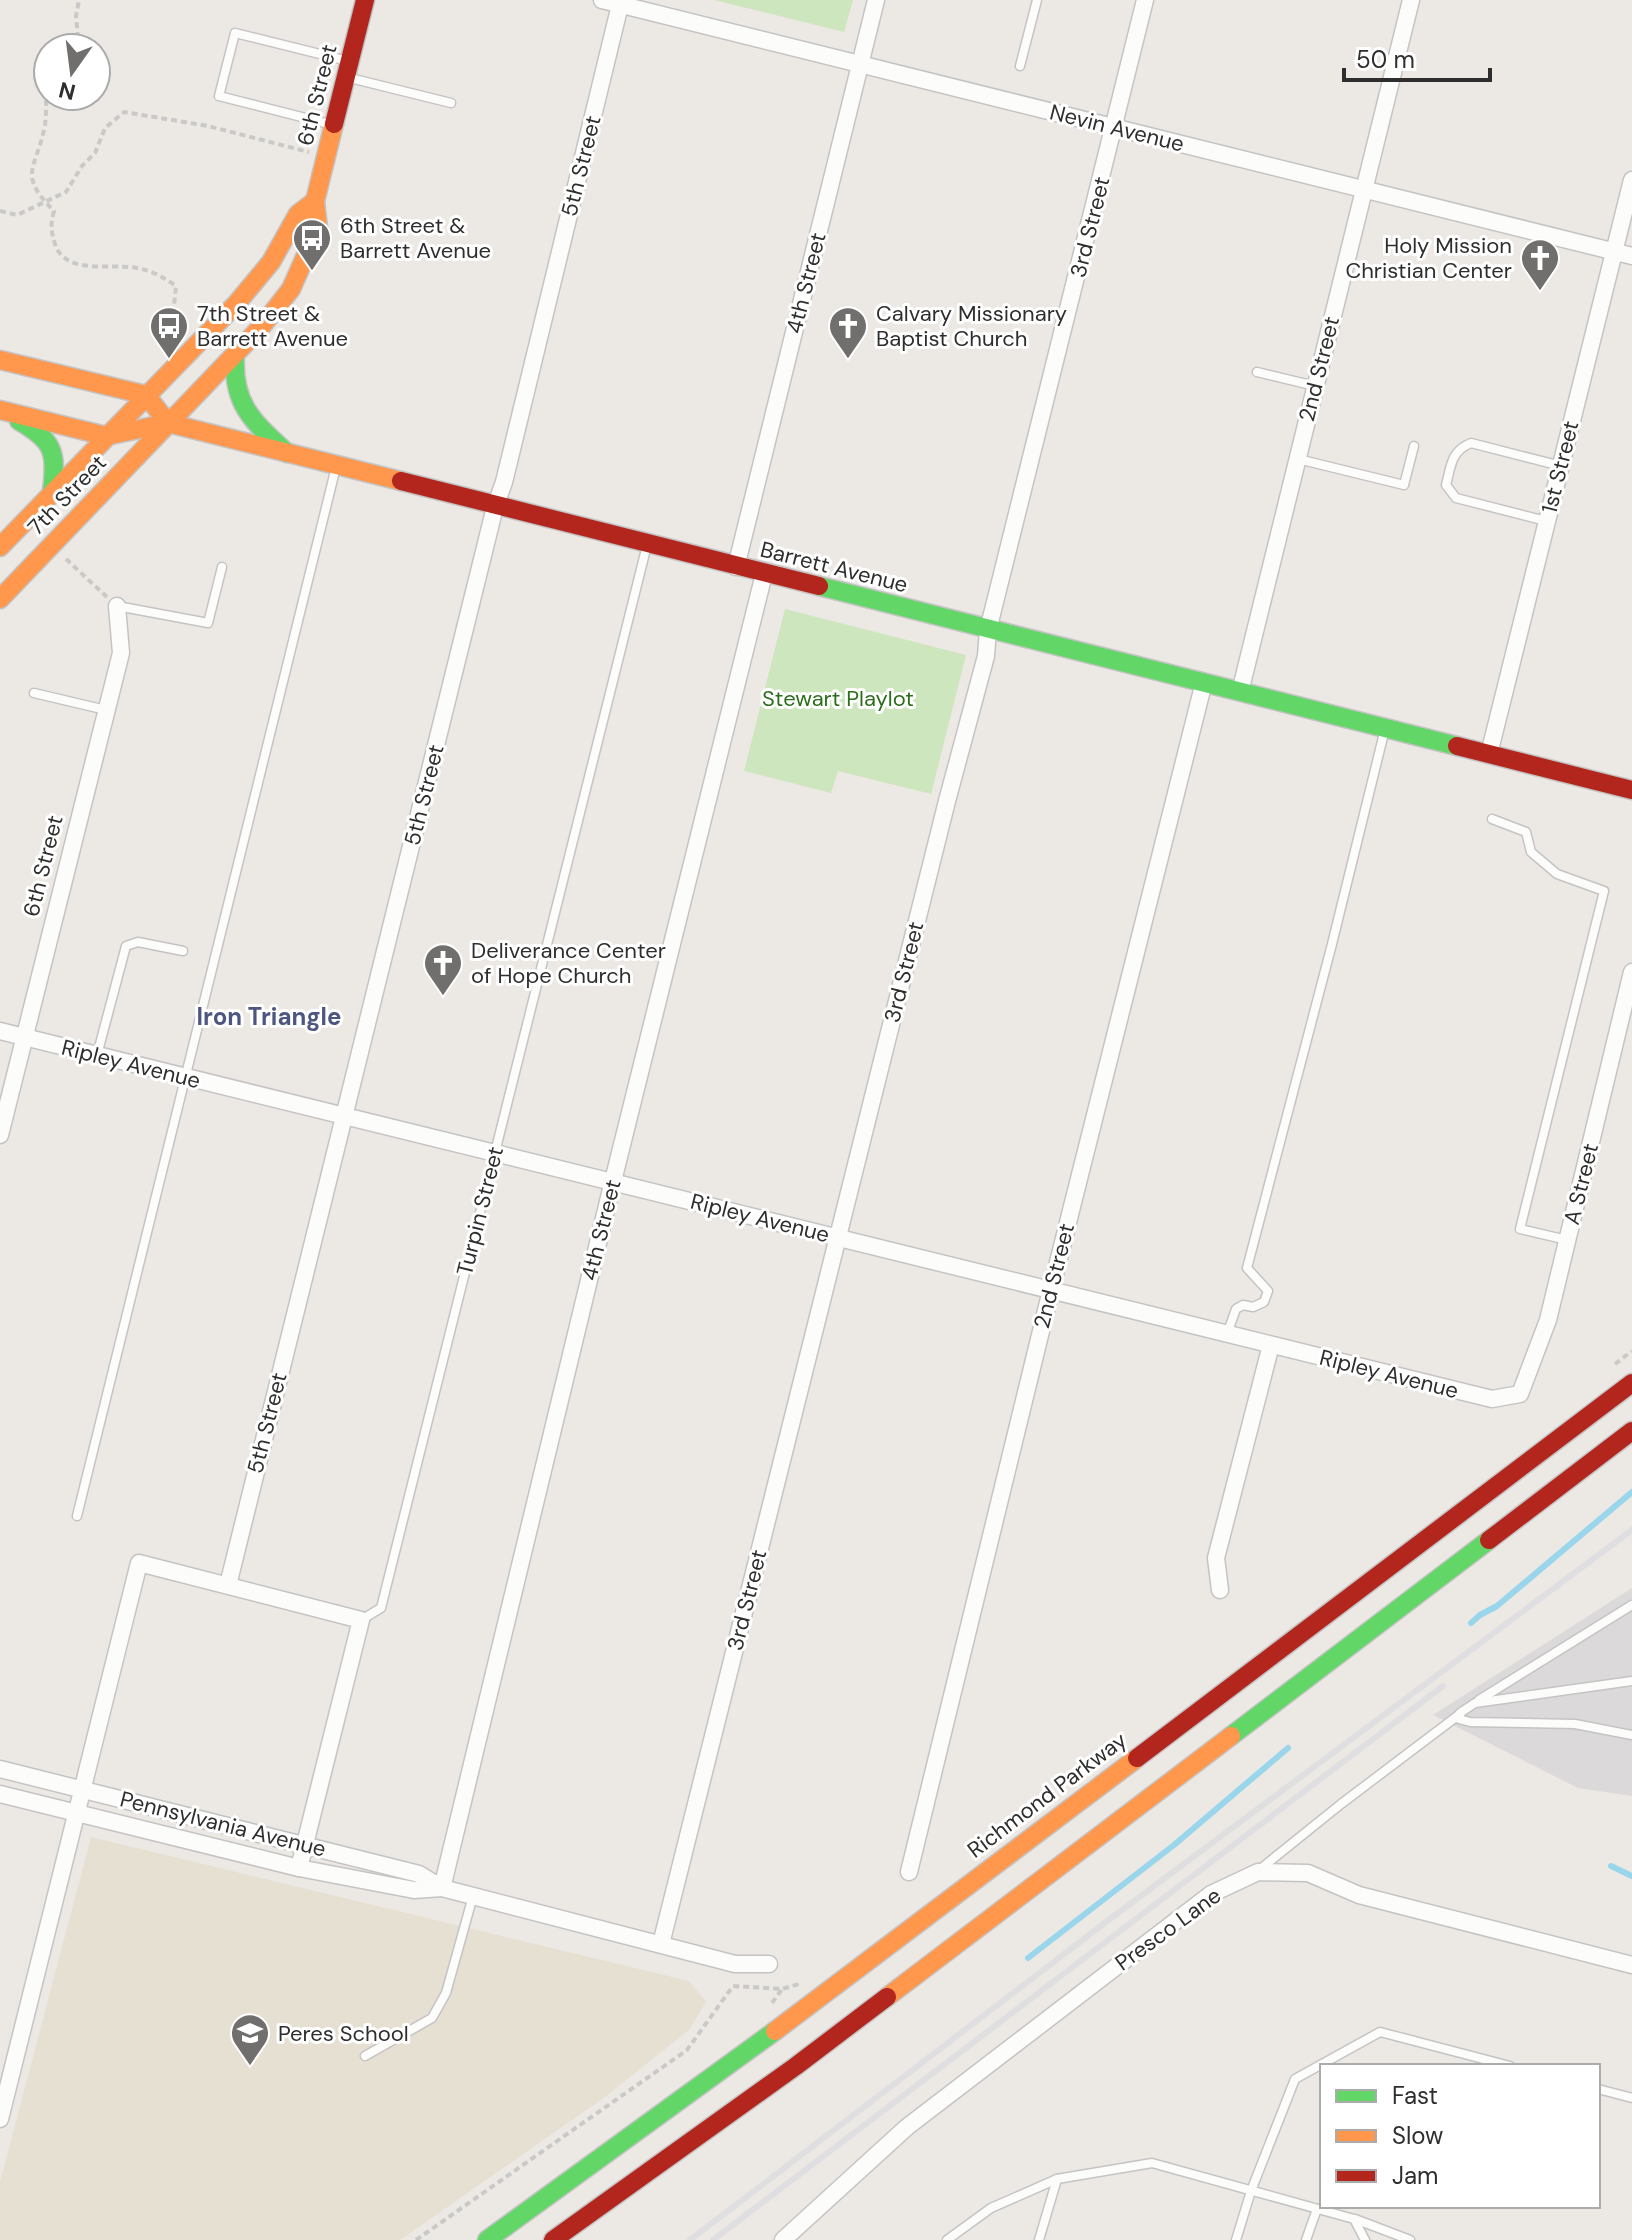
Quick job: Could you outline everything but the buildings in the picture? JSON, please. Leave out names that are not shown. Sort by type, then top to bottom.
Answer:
[{"type":"main road","name":"6th Street","points":[[168,423],[235,354],[291,289],[318,228],[315,201],[365,0]]},
{"type":"main road","name":"6th Street","points":[[146,395],[237,303],[271,262],[298,214],[315,201]]},
{"type":"main road","points":[[235,354],[232,376],[236,395],[248,416],[288,454]]},
{"type":"main road","points":[[0,360],[146,395],[168,423]]},
{"type":"main road","name":"7th Street","points":[[0,547],[146,395]]},
{"type":"main road","name":"Barrett Avenue","points":[[0,410],[106,436],[168,423],[1632,790]]},
{"type":"main road","points":[[0,410],[35,430],[54,448],[56,466],[52,491]]},
{"type":"main road","name":"7th Street","points":[[0,599],[168,423]]},
{"type":"main road","name":"Richmond Parkway","points":[[487,2240],[773,2033],[1632,1383]]},
{"type":"main road","points":[[553,2240],[796,2066],[1632,1431]]},
{"type":"street","name":"Nevin Avenue","points":[[602,0],[1632,256]]},
{"type":"street","name":"4th Street","points":[[736,567],[876,0]]},
{"type":"street","name":"3rd Street","points":[[661,1944],[986,656],[988,630],[1145,0]]},
{"type":"street","name":"2nd Street","points":[[1240,692],[1411,0]]},
{"type":"street","name":"5th Street","points":[[228,1585],[620,5]]},
{"type":"street","name":"1st Street","points":[[1489,754],[1632,180]]},
{"type":"street","name":"4th Street","points":[[442,1888],[764,574]]},
{"type":"street","name":"6th Street","points":[[0,1135],[121,653],[117,606]]},
{"type":"street","name":"2nd Street","points":[[909,1872],[1204,682]]},
{"type":"street","name":"A Street","points":[[1520,1394],[1548,1320],[1632,972]]},
{"type":"street","name":"Ripley Avenue","points":[[0,1031],[1492,1399],[1520,1394]]},
{"type":"street","points":[[1220,1590],[1216,1558],[1271,1345]]},
{"type":"street","points":[[0,2119],[139,1563],[361,1620]]},
{"type":"street","name":"Turpin Street","points":[[299,1868],[361,1620]]},
{"type":"street","name":"Pennsylvania Avenue","points":[[0,1769],[419,1874],[442,1888],[735,1964],[769,1964]]},
{"type":"street","name":"Pennsylvania Avenue","points":[[0,1794],[299,1868],[414,1890],[442,1888]]},
{"type":"street","name":"Presco Lane","points":[[783,2240],[919,2117],[1211,1894],[1258,1872],[1308,1873],[1359,1895],[1632,1965]]},
{"type":"lane","points":[[1020,66],[1037,0]]},
{"type":"lane","points":[[334,125],[219,96],[235,33],[451,103]]},
{"type":"lane","points":[[1257,372],[1315,386]]},
{"type":"lane","points":[[1547,522],[1456,498],[1446,485],[1454,455],[1471,443],[1561,466]]},
{"type":"lane","points":[[1297,459],[1404,485],[1414,446]]},
{"type":"lane","points":[[77,1516],[336,467]]},
{"type":"lane","name":"Turpin Street","points":[[361,1620],[381,1608],[647,545]]},
{"type":"lane","points":[[117,606],[208,623],[222,567]]},
{"type":"lane","points":[[34,693],[106,710]]},
{"type":"lane","points":[[1227,1334],[1236,1309],[1264,1302],[1268,1291],[1247,1268],[1385,729]]},
{"type":"lane","points":[[1492,819],[1526,832],[1531,852],[1557,874],[1604,891],[1520,1229],[1567,1240]]},
{"type":"lane","points":[[97,1055],[126,946],[138,942],[183,951]]},
{"type":"lane","points":[[1258,1872],[1460,1713],[1632,1605]]},
{"type":"lane","points":[[1475,1703],[1632,1681]]},
{"type":"lane","points":[[1460,1713],[1459,1719],[1470,1722],[1575,1724],[1632,1735]]},
{"type":"lane","points":[[365,2056],[432,2018],[446,1993],[473,1896]]},
{"type":"lane","points":[[1322,2064],[1380,2032],[1502,2064]]},
{"type":"lane","points":[[1236,2240],[1251,2191],[1295,2079],[1320,2065]]},
{"type":"lane","points":[[1600,2090],[1632,2098]]},
{"type":"lane","points":[[947,2240],[991,2208],[1057,2179],[1152,2163],[1354,2219],[1410,2240]]},
{"type":"lane","points":[[1039,2240],[1057,2179]]},
{"type":"lane","points":[[1306,2240],[1317,2209]]},
{"type":"lane","points":[[1354,2219],[1365,2240]]},
{"type":"path","points":[[78,32],[79,0]]},
{"type":"path","points":[[46,112],[31,183],[38,196],[54,211],[50,229],[59,252],[74,264],[134,267],[158,273],[176,286],[174,306],[179,329],[185,338]]},
{"type":"path","points":[[0,211],[17,215],[66,192],[82,166],[95,153],[105,128],[124,112],[208,126],[326,156]]},
{"type":"path","points":[[52,545],[117,606]]},
{"type":"path","points":[[1607,1370],[1632,1351]]},
{"type":"path","points":[[416,2240],[687,2050],[733,1986],[782,1989],[801,1983]]},
{"type":"shaded area","points":[[1632,1588],[1632,1796],[1578,1788],[1433,1715]]},
{"type":"shaded area","points":[[91,1837],[689,1981],[706,2002],[690,2029],[605,2097],[400,2240],[0,2240],[0,2182]]},
{"type":"green space","points":[[714,0],[853,0],[844,32]]},
{"type":"green space","name":"Stewart Playlot","points":[[785,609],[966,655],[931,794],[838,771],[831,793],[744,771]]},
{"type":"waterway","points":[[1471,1623],[1497,1606],[1632,1492]]},
{"type":"waterway","points":[[1028,1958],[1174,1845],[1288,1748]]},
{"type":"waterway","points":[[1611,1866],[1632,1876]]},
{"type":"railway","points":[[690,2240],[1110,1919],[1632,1530]]},
{"type":"railway","points":[[713,2240],[1443,1686]]},
{"type":"traffic: fast","points":[[235,354],[241,399],[254,421],[287,453]]},
{"type":"traffic: fast","points":[[19,421],[40,435],[50,449],[54,466],[52,491]]},
{"type":"traffic: fast","points":[[819,586],[1457,746]]},
{"type":"traffic: fast","points":[[1231,1736],[1489,1540]]},
{"type":"traffic: fast","points":[[487,2240],[775,2031]]},
{"type":"traffic: slow","points":[[0,599],[262,326],[291,289],[318,228],[315,201],[334,124]]},
{"type":"traffic: slow","points":[[0,547],[237,303],[271,262],[298,214],[315,201]]},
{"type":"traffic: slow","points":[[0,360],[146,395],[168,423]]},
{"type":"traffic: slow","points":[[0,410],[106,436],[168,423],[401,481]]},
{"type":"traffic: slow","points":[[887,1997],[1231,1736]]},
{"type":"traffic: slow","points":[[775,2031],[1137,1758]]},
{"type":"traffic: jam","points":[[334,124],[365,0]]},
{"type":"traffic: jam","points":[[401,481],[819,586]]},
{"type":"traffic: jam","points":[[1457,746],[1632,790]]},
{"type":"traffic: jam","points":[[1137,1758],[1632,1383]]},
{"type":"traffic: jam","points":[[1489,1540],[1632,1431]]},
{"type":"traffic: jam","points":[[553,2240],[887,1997]]},
{"type":"place","name":"6th Street & Barrett Avenue","points":[[312,272]]},
{"type":"place","name":"Holy Mission Christian Center","points":[[1540,292]]},
{"type":"place","name":"7th Street & Barrett Avenue","points":[[169,360]]},
{"type":"place","name":"Calvary Missionary Baptist Church","points":[[848,360]]},
{"type":"place","name":"Deliverance Center of Hope Church","points":[[443,997]]},
{"type":"place","name":"Peres School","points":[[250,2067]]},
{"type":"district","name":"Iron Triangle","points":[[269,1016]]}]
